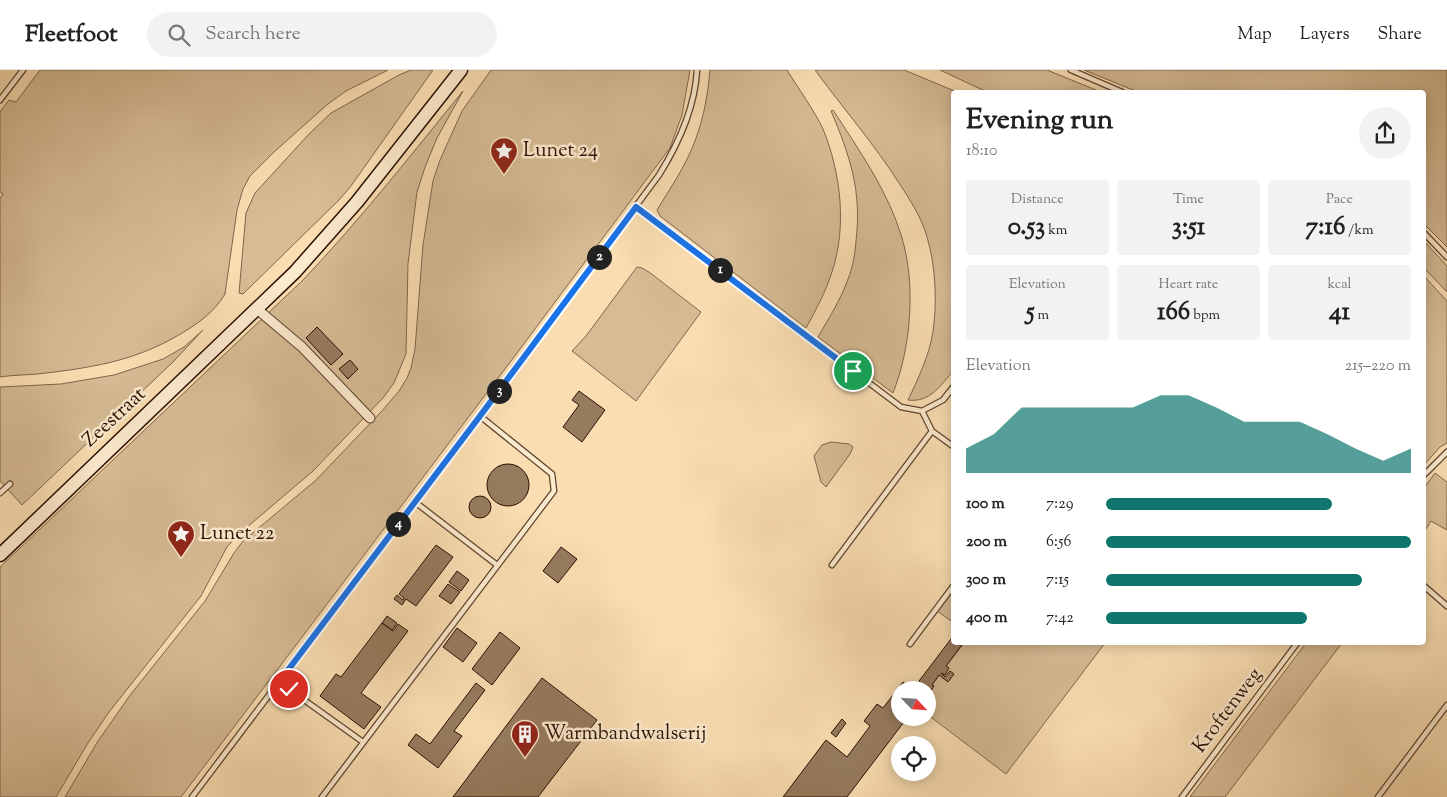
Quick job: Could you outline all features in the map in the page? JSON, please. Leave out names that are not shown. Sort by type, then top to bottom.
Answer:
[{"type":"main road","name":"Zeestraat","points":[[0,555],[295,272],[357,202],[461,70]]},
{"type":"street","points":[[257,309],[302,347],[370,418]]},
{"type":"lane","points":[[0,100],[23,70]]},
{"type":"lane","points":[[192,797],[480,416],[659,175],[677,146],[689,113],[697,70]]},
{"type":"lane","points":[[1071,70],[1117,90]]},
{"type":"lane","points":[[636,207],[901,407],[922,412],[943,400],[951,390]]},
{"type":"lane","points":[[1426,235],[1447,257]]},
{"type":"lane","points":[[922,412],[932,431],[951,445]]},
{"type":"lane","points":[[322,797],[554,491],[552,474],[480,416]]},
{"type":"lane","points":[[832,565],[932,431]]},
{"type":"lane","points":[[1426,473],[1447,452]]},
{"type":"lane","points":[[0,493],[10,484]]},
{"type":"lane","points":[[415,502],[497,564]]},
{"type":"lane","points":[[1426,588],[1447,606]]},
{"type":"lane","points":[[910,644],[951,589]]},
{"type":"lane","name":"Kroftenweg","points":[[1182,797],[1296,645]]},
{"type":"lane","points":[[279,682],[363,742]]},
{"type":"lane","points":[[1378,797],[1447,705]]},
{"type":"shaded area","points":[[40,70],[388,70],[346,91],[328,104],[250,176],[243,189],[237,210],[225,294],[216,307],[198,323],[160,345],[127,358],[75,369],[0,377],[0,198],[3,194],[0,192],[0,112],[9,100],[16,102]]},
{"type":"shaded area","points":[[411,70],[433,70],[351,186],[243,294],[239,293],[246,213],[255,193],[331,113]]},
{"type":"shaded area","points":[[491,70],[690,70],[682,115],[670,148],[181,797],[65,797],[98,741],[131,694],[205,601],[243,541],[315,481],[381,412],[399,391],[407,378],[415,349],[423,245],[433,181],[440,160],[462,111]]},
{"type":"shaded area","points":[[710,70],[787,70],[823,129],[838,182],[840,200],[839,237],[837,255],[830,279],[806,328],[660,216],[657,210],[683,166],[696,138],[705,105]]},
{"type":"shaded area","points":[[815,70],[904,70],[952,90],[951,374],[940,387],[923,399],[908,400],[926,359],[933,332],[935,297],[934,272],[930,248],[925,230],[915,209],[869,140]]},
{"type":"shaded area","points":[[940,70],[1047,70],[1096,90],[983,90]]},
{"type":"shaded area","points":[[1084,70],[1447,70],[1447,247],[1426,226],[1426,90],[1133,90]]},
{"type":"shaded area","points":[[463,91],[437,138],[417,192],[408,264],[406,354],[394,383],[383,398],[313,471],[239,534],[227,547],[201,596],[109,712],[56,797],[0,797],[0,567],[303,280],[365,211]]},
{"type":"shaded area","points":[[833,110],[881,187],[896,221],[906,256],[910,296],[909,316],[904,356],[893,393],[818,337],[838,301],[850,274],[854,256],[857,223],[856,190],[853,174],[844,143],[831,111]]},
{"type":"shaded area","points":[[1426,243],[1447,266],[1447,292],[1426,270]]},
{"type":"shaded area","points":[[637,267],[649,272],[701,312],[636,401],[572,351],[586,336]]},
{"type":"shaded area","points":[[1426,278],[1447,301],[1447,443],[1440,447],[1426,463]]},
{"type":"shaded area","points":[[203,330],[173,362],[22,505],[0,481],[0,387],[61,384],[114,375],[163,359],[184,347]]},
{"type":"shaded area","points":[[831,442],[849,444],[853,447],[826,487],[821,482],[814,456],[822,445]]},
{"type":"shaded area","points":[[1435,473],[1447,482],[1447,530],[1431,521],[1426,529],[1426,485]]},
{"type":"shaded area","points":[[951,593],[951,621],[937,611]]},
{"type":"shaded area","points":[[962,645],[1103,645],[1006,774],[936,721],[935,681]]},
{"type":"shaded area","points":[[1304,645],[1340,645],[1225,797],[1190,797]]},
{"type":"building","points":[[317,327],[343,354],[331,365],[306,338]]},
{"type":"building","points":[[350,360],[358,369],[348,379],[339,369]]},
{"type":"building","points":[[579,391],[605,410],[582,442],[563,427],[579,405],[572,400]]},
{"type":"building","points":[[504,464],[512,464],[523,470],[529,485],[523,500],[512,506],[504,506],[493,500],[487,489],[487,481],[493,470]]},
{"type":"building","points":[[480,496],[490,503],[491,507],[484,517],[480,518],[470,511],[469,507],[476,497]]},
{"type":"building","points":[[436,545],[453,557],[416,606],[406,599],[402,605],[394,599],[397,595],[403,600],[404,598],[399,594]]},
{"type":"building","points":[[561,547],[577,559],[558,583],[543,571]]},
{"type":"building","points":[[457,571],[469,580],[461,591],[449,582]]},
{"type":"building","points":[[448,584],[460,592],[451,604],[439,596]]},
{"type":"building","points":[[387,616],[397,623],[392,630],[382,623]]},
{"type":"building","points":[[382,623],[393,631],[398,624],[408,631],[361,693],[381,707],[364,729],[320,696],[336,674],[341,677]]},
{"type":"building","points":[[457,628],[477,643],[463,662],[443,647]]},
{"type":"building","points":[[500,632],[520,648],[492,685],[472,669]]},
{"type":"building","points":[[951,639],[951,645],[962,645],[946,666],[949,668],[945,675],[941,673],[945,677],[950,671],[954,674],[948,682],[939,675],[935,681],[919,681]]},
{"type":"building","name":"Warmbandwalserij","points":[[542,678],[597,720],[538,797],[453,797]]},
{"type":"building","points":[[476,683],[485,690],[454,731],[462,736],[438,768],[408,745],[416,734],[430,744]]},
{"type":"building","points":[[891,698],[891,726],[901,726],[893,736],[891,736],[891,739],[847,797],[783,797],[826,740],[847,757],[870,726],[864,721],[877,704],[883,708]]},
{"type":"building","points":[[842,719],[846,723],[836,737],[831,733]]},
{"type":"place","name":"Lunet 24","points":[[504,175]]},
{"type":"place","name":"Lunet 22","points":[[181,558]]},
{"type":"place","name":"Warmbandwalserij","points":[[525,758]]},
{"type":"route","points":[[289,689],[279,682],[636,207],[853,371]]}]
